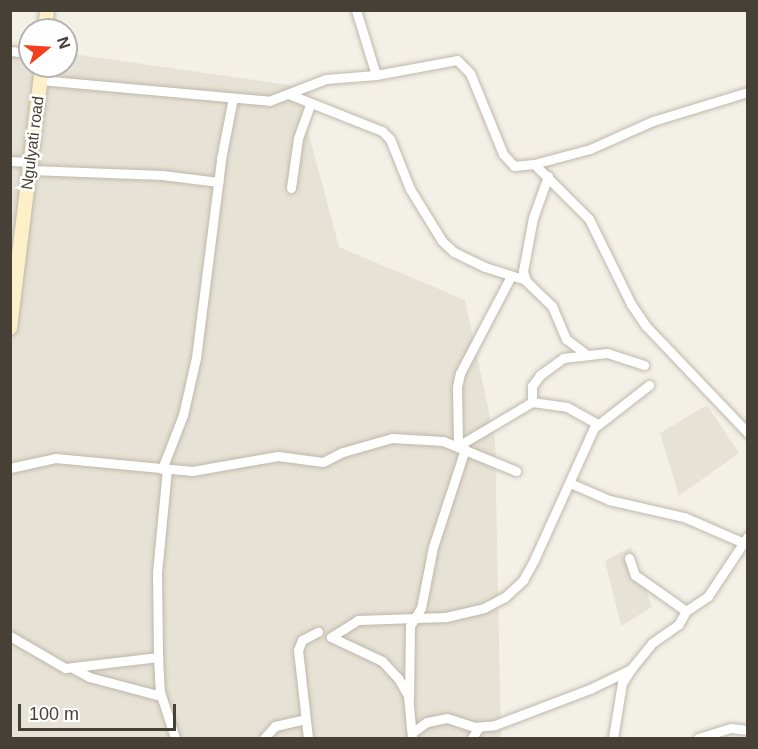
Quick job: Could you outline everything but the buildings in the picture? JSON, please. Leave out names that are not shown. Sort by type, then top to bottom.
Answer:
[{"type":"main road","name":"Ngulyati road","points":[[11,327],[40,78]]},
{"type":"street","points":[[356,10],[376,75]]},
{"type":"street","points":[[78,78],[269,101],[291,95],[326,79],[376,75],[457,60],[477,87],[508,163],[534,164],[590,149],[653,121],[747,92]]},
{"type":"street","points":[[291,95],[310,105],[382,131],[390,139],[410,189],[442,241],[453,252],[526,280],[552,306],[566,339],[588,355]]},
{"type":"street","points":[[175,738],[161,696],[158,657],[157,572],[164,469],[183,415],[196,358],[219,182],[233,98]]},
{"type":"street","points":[[291,188],[298,138],[310,105]]},
{"type":"street","points":[[10,161],[30,166],[162,175],[219,182]]},
{"type":"street","points":[[534,164],[589,219],[631,304],[646,326],[747,433]]},
{"type":"street","points":[[526,280],[523,264],[527,240],[548,176]]},
{"type":"street","points":[[412,735],[409,699],[410,626],[421,608],[461,448],[456,387],[460,373],[511,276]]},
{"type":"street","points":[[532,402],[532,386],[540,375],[563,358],[607,353],[644,365]]},
{"type":"street","points":[[409,699],[382,661],[331,637],[358,620],[465,614],[505,597],[523,580],[598,424],[649,385]]},
{"type":"street","points":[[461,448],[532,402],[567,407],[598,424]]},
{"type":"street","points":[[10,468],[35,460],[70,458],[164,469],[224,468],[288,456],[323,462],[343,452],[392,438],[430,440],[461,448],[516,471]]},
{"type":"street","points":[[570,483],[609,500],[684,517],[746,540],[708,596],[687,611],[678,625],[652,643],[631,669],[622,683],[613,738]]},
{"type":"street","points":[[628,558],[635,575],[687,611]]},
{"type":"street","points":[[308,738],[298,650],[302,640],[318,632]]},
{"type":"street","points":[[10,636],[45,659],[73,668],[89,677],[161,696]]},
{"type":"street","points":[[73,668],[158,657]]},
{"type":"street","points":[[412,735],[427,722],[447,718],[479,727],[511,720],[590,689],[631,669]]},
{"type":"street","points":[[264,738],[275,726],[305,719]]},
{"type":"street","points":[[472,738],[479,727]]},
{"type":"street","points":[[698,738],[731,728],[747,730]]},
{"type":"shaded area","points":[[10,45],[18,46],[18,78],[78,78],[78,55],[296,86],[339,247],[465,300],[495,440],[501,738],[11,738]]},
{"type":"shaded area","points":[[707,405],[739,453],[679,496],[660,433]]},
{"type":"shaded area","points":[[631,547],[652,607],[621,626],[605,561]]}]
